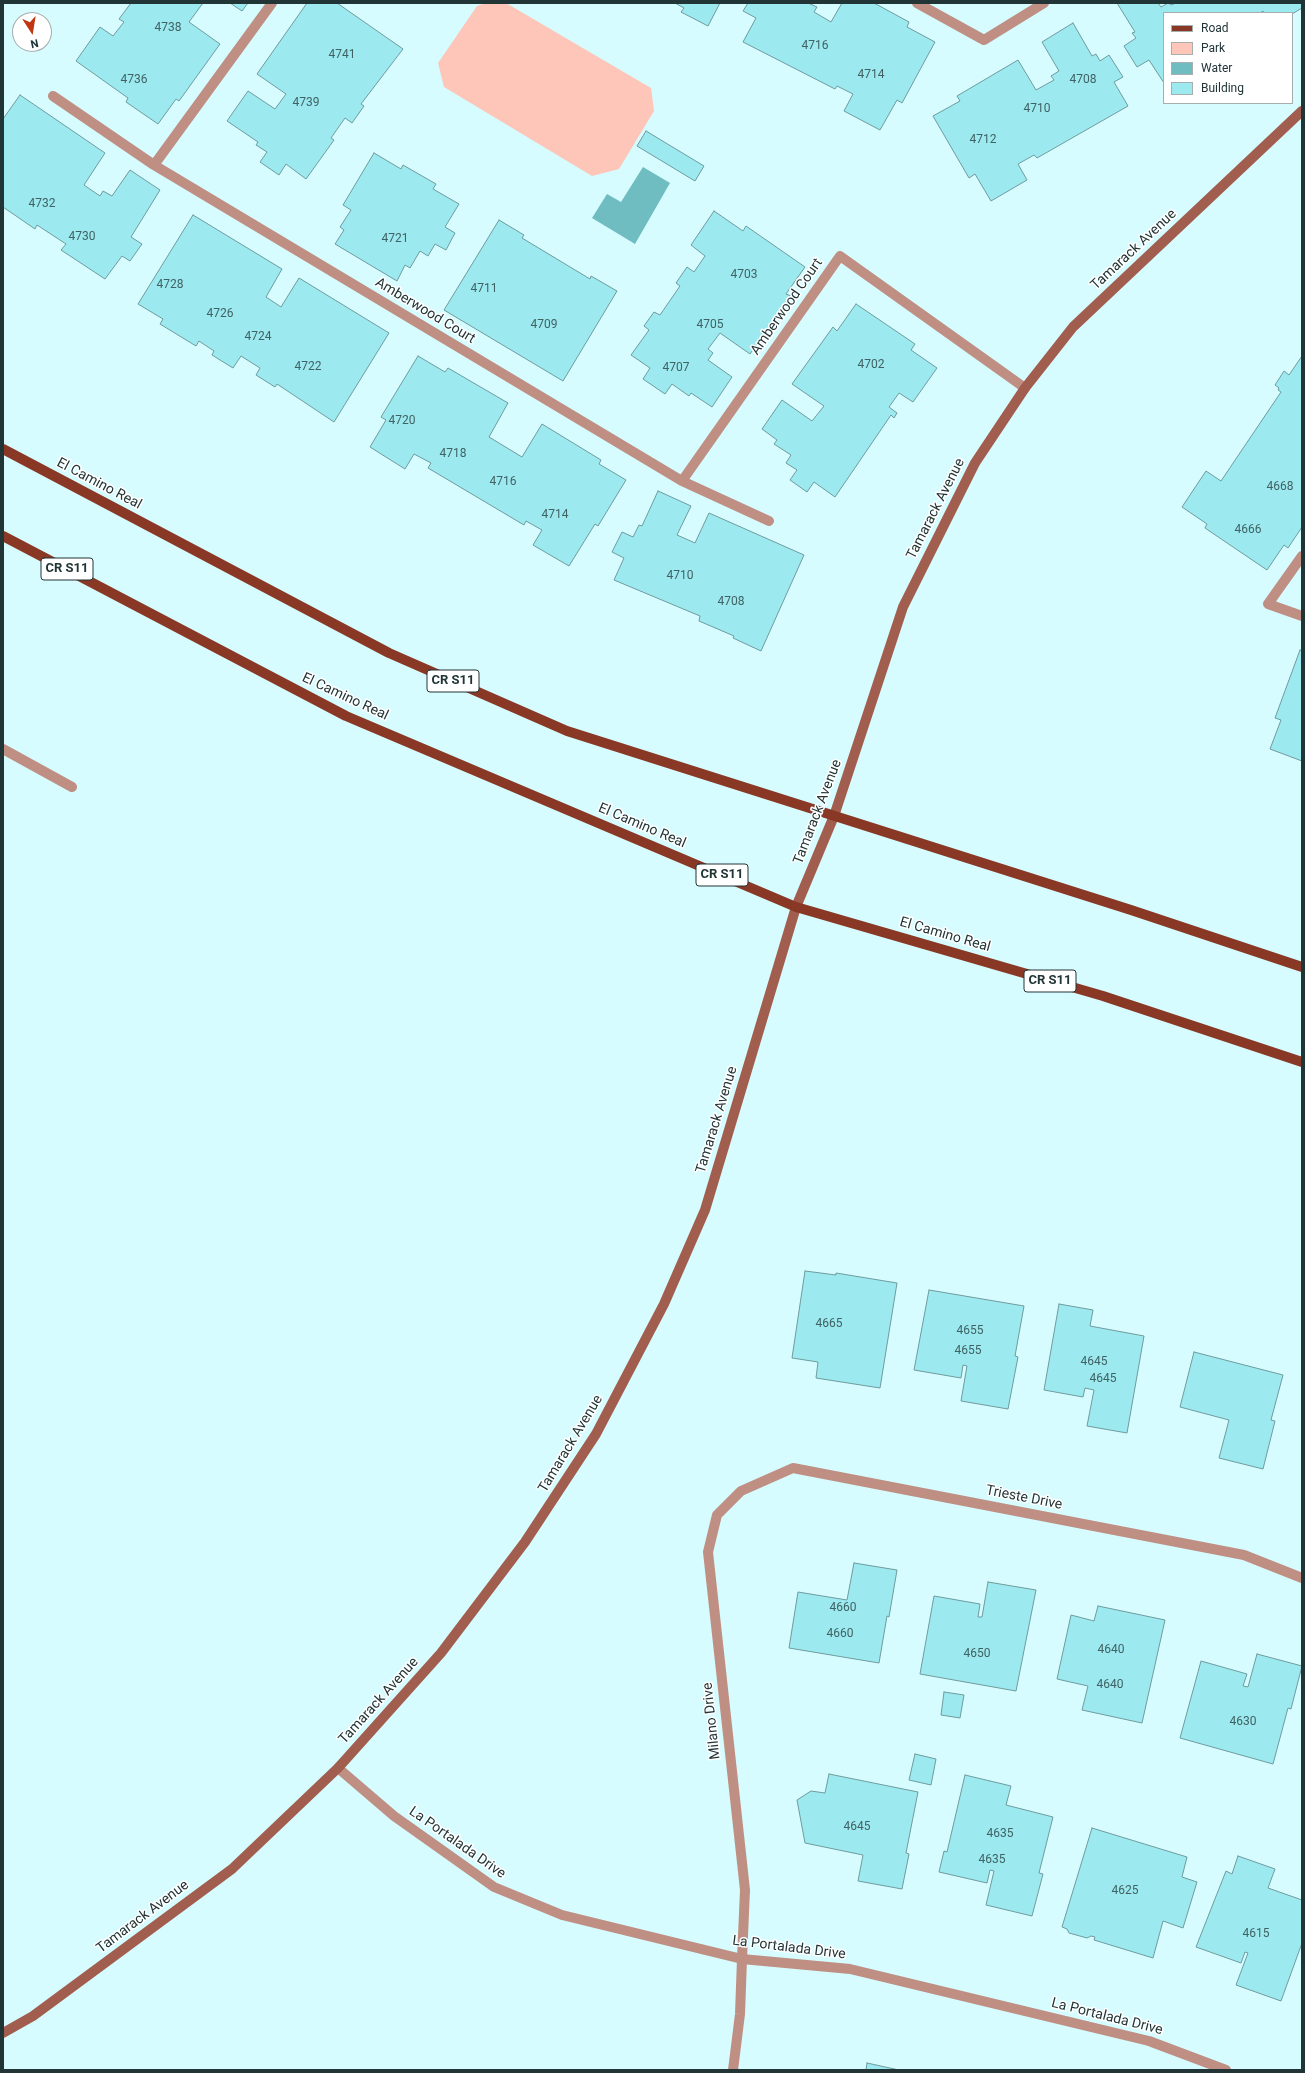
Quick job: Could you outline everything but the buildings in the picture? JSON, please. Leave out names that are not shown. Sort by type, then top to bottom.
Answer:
[{"type":"main road","name":"Tamarack Avenue","points":[[3,2033],[33,2016],[232,1869],[338,1768],[441,1653],[525,1542],[596,1434],[664,1304],[705,1210],[796,907],[834,816],[902,608],[975,463],[1025,388],[1073,327],[1302,111]]},
{"type":"main road","name":"El Camino Real","points":[[3,449],[389,653],[567,731],[1302,967]]},
{"type":"main road","name":"El Camino Real","points":[[3,536],[346,716],[796,907],[1103,996],[1302,1062]]},
{"type":"street","points":[[154,165],[272,3]]},
{"type":"street","points":[[917,3],[984,40],[1044,3]]},
{"type":"street","name":"Amberwood Court","points":[[53,96],[154,165],[682,481],[769,521]]},
{"type":"street","name":"Amberwood Court","points":[[682,481],[840,256],[1025,388]]},
{"type":"street","points":[[1302,556],[1268,604],[1302,616]]},
{"type":"street","points":[[3,749],[72,787]]},
{"type":"street","name":"Trieste Drive","points":[[741,1491],[793,1468],[1244,1556],[1302,1578]]},
{"type":"street","name":"Milano Drive","points":[[733,2070],[740,2014],[745,1890],[708,1552],[717,1515],[741,1491]]},
{"type":"street","name":"La Portalada Drive","points":[[338,1768],[394,1816],[494,1887],[562,1915],[742,1958],[850,1969],[1149,2041],[1226,2070]]},
{"type":"green space","points":[[486,3],[506,3],[651,88],[654,111],[619,169],[592,176],[444,87],[438,63],[477,6]]},
{"type":"water","points":[[643,167],[670,183],[635,244],[592,218],[607,194],[621,202]]}]
